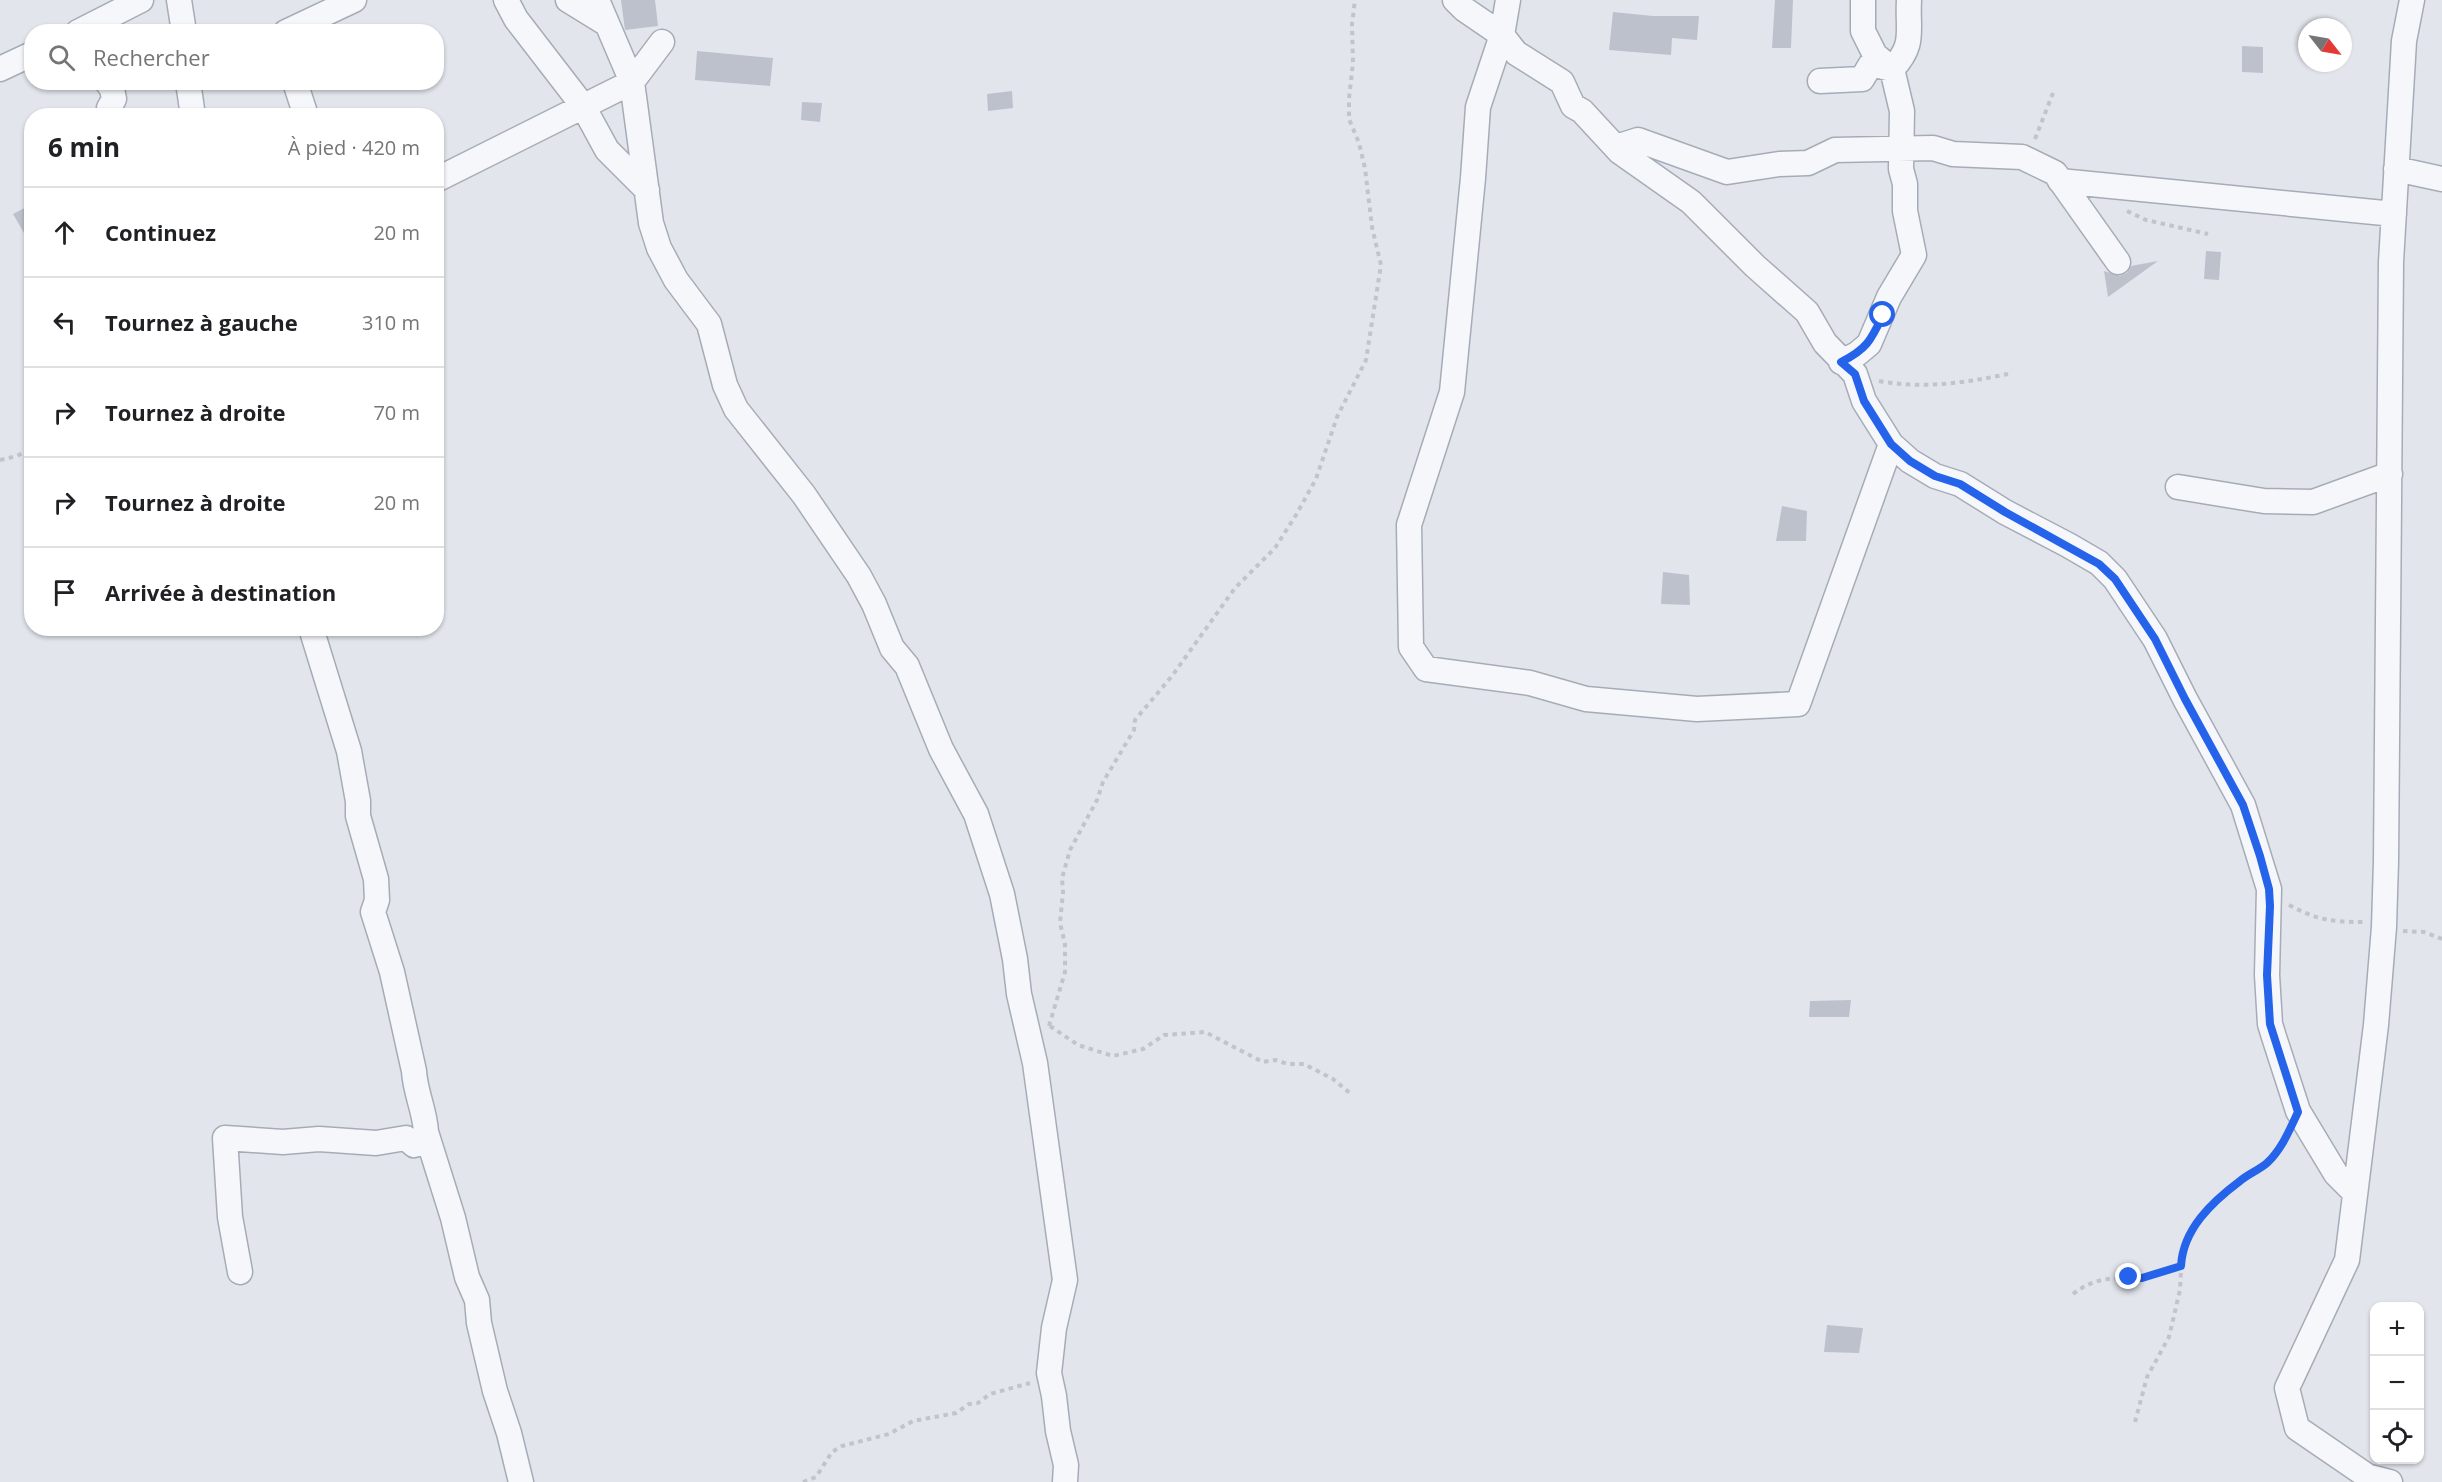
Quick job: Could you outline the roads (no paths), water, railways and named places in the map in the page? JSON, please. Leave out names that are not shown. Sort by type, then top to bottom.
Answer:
[{"type":"street","points":[[99,24],[141,0]]},
{"type":"street","points":[[179,0],[183,24]]},
{"type":"street","points":[[303,24],[354,0]]},
{"type":"street","points":[[506,0],[516,19],[583,106],[607,150],[647,190]]},
{"type":"street","points":[[568,0],[607,24]]},
{"type":"street","points":[[597,0],[632,82],[651,223],[659,248],[676,280],[709,324],[725,386],[736,409],[804,495],[859,576],[874,604],[892,648],[907,666],[941,749],[976,814],[1002,894],[1015,959],[1019,994],[1035,1063],[1065,1280],[1054,1328],[1049,1373],[1066,1465],[1065,1482]]},
{"type":"street","points":[[1455,0],[1464,9],[1502,35],[1516,53],[1562,82],[1573,106],[1582,111],[1620,152],[1691,201],[1755,266],[1807,312],[1825,343],[1848,368],[1864,401],[1891,444],[1910,461],[1935,476],[1960,484],[2005,512],[2092,559],[2115,579],[2155,639],[2193,715],[2243,805],[2269,889],[2267,975],[2270,1024],[2298,1112],[2336,1174],[2355,1192]]},
{"type":"street","points":[[1508,0],[1502,35],[1478,107],[1452,392],[1409,525],[1411,647],[1426,669],[1530,683],[1597,700],[1697,709],[1798,704],[1891,444]]},
{"type":"street","points":[[1848,368],[1857,354],[1869,344],[1889,297],[1914,255],[1905,211],[1905,184],[1901,169],[1902,111],[1892,69],[1875,55],[1863,31],[1863,0]]},
{"type":"street","points":[[1892,69],[1905,56],[1911,38],[1908,25],[1909,0]]},
{"type":"street","points":[[2390,1482],[2367,1476],[2297,1428],[2287,1388],[2347,1260],[2376,1024],[2384,927],[2391,262],[2404,41],[2412,0]]},
{"type":"street","points":[[444,176],[632,82],[662,42]]},
{"type":"street","points":[[0,69],[24,58]]},
{"type":"street","points":[[1821,81],[1862,79],[1871,64],[1892,69]]},
{"type":"street","points":[[109,108],[114,99],[112,90]]},
{"type":"street","points":[[189,90],[192,108]]},
{"type":"street","points":[[298,90],[303,108]]},
{"type":"street","points":[[1616,147],[1638,140],[1727,172],[1808,162],[1835,150],[1902,137],[1953,154],[2022,157],[2055,173],[2118,262]]},
{"type":"street","points":[[2396,169],[2442,179]]},
{"type":"street","points":[[2061,181],[2394,214]]},
{"type":"street","points":[[2178,487],[2264,501],[2313,502],[2390,474]]},
{"type":"street","points":[[313,636],[352,760],[358,816],[376,879],[377,900],[373,912],[392,972],[414,1071],[415,1087],[425,1119],[428,1139],[453,1218],[467,1277],[477,1300],[478,1323],[521,1482]]},
{"type":"street","points":[[240,1272],[230,1218],[225,1138],[283,1142],[319,1139],[376,1143],[406,1138],[414,1145],[428,1139]]}]
